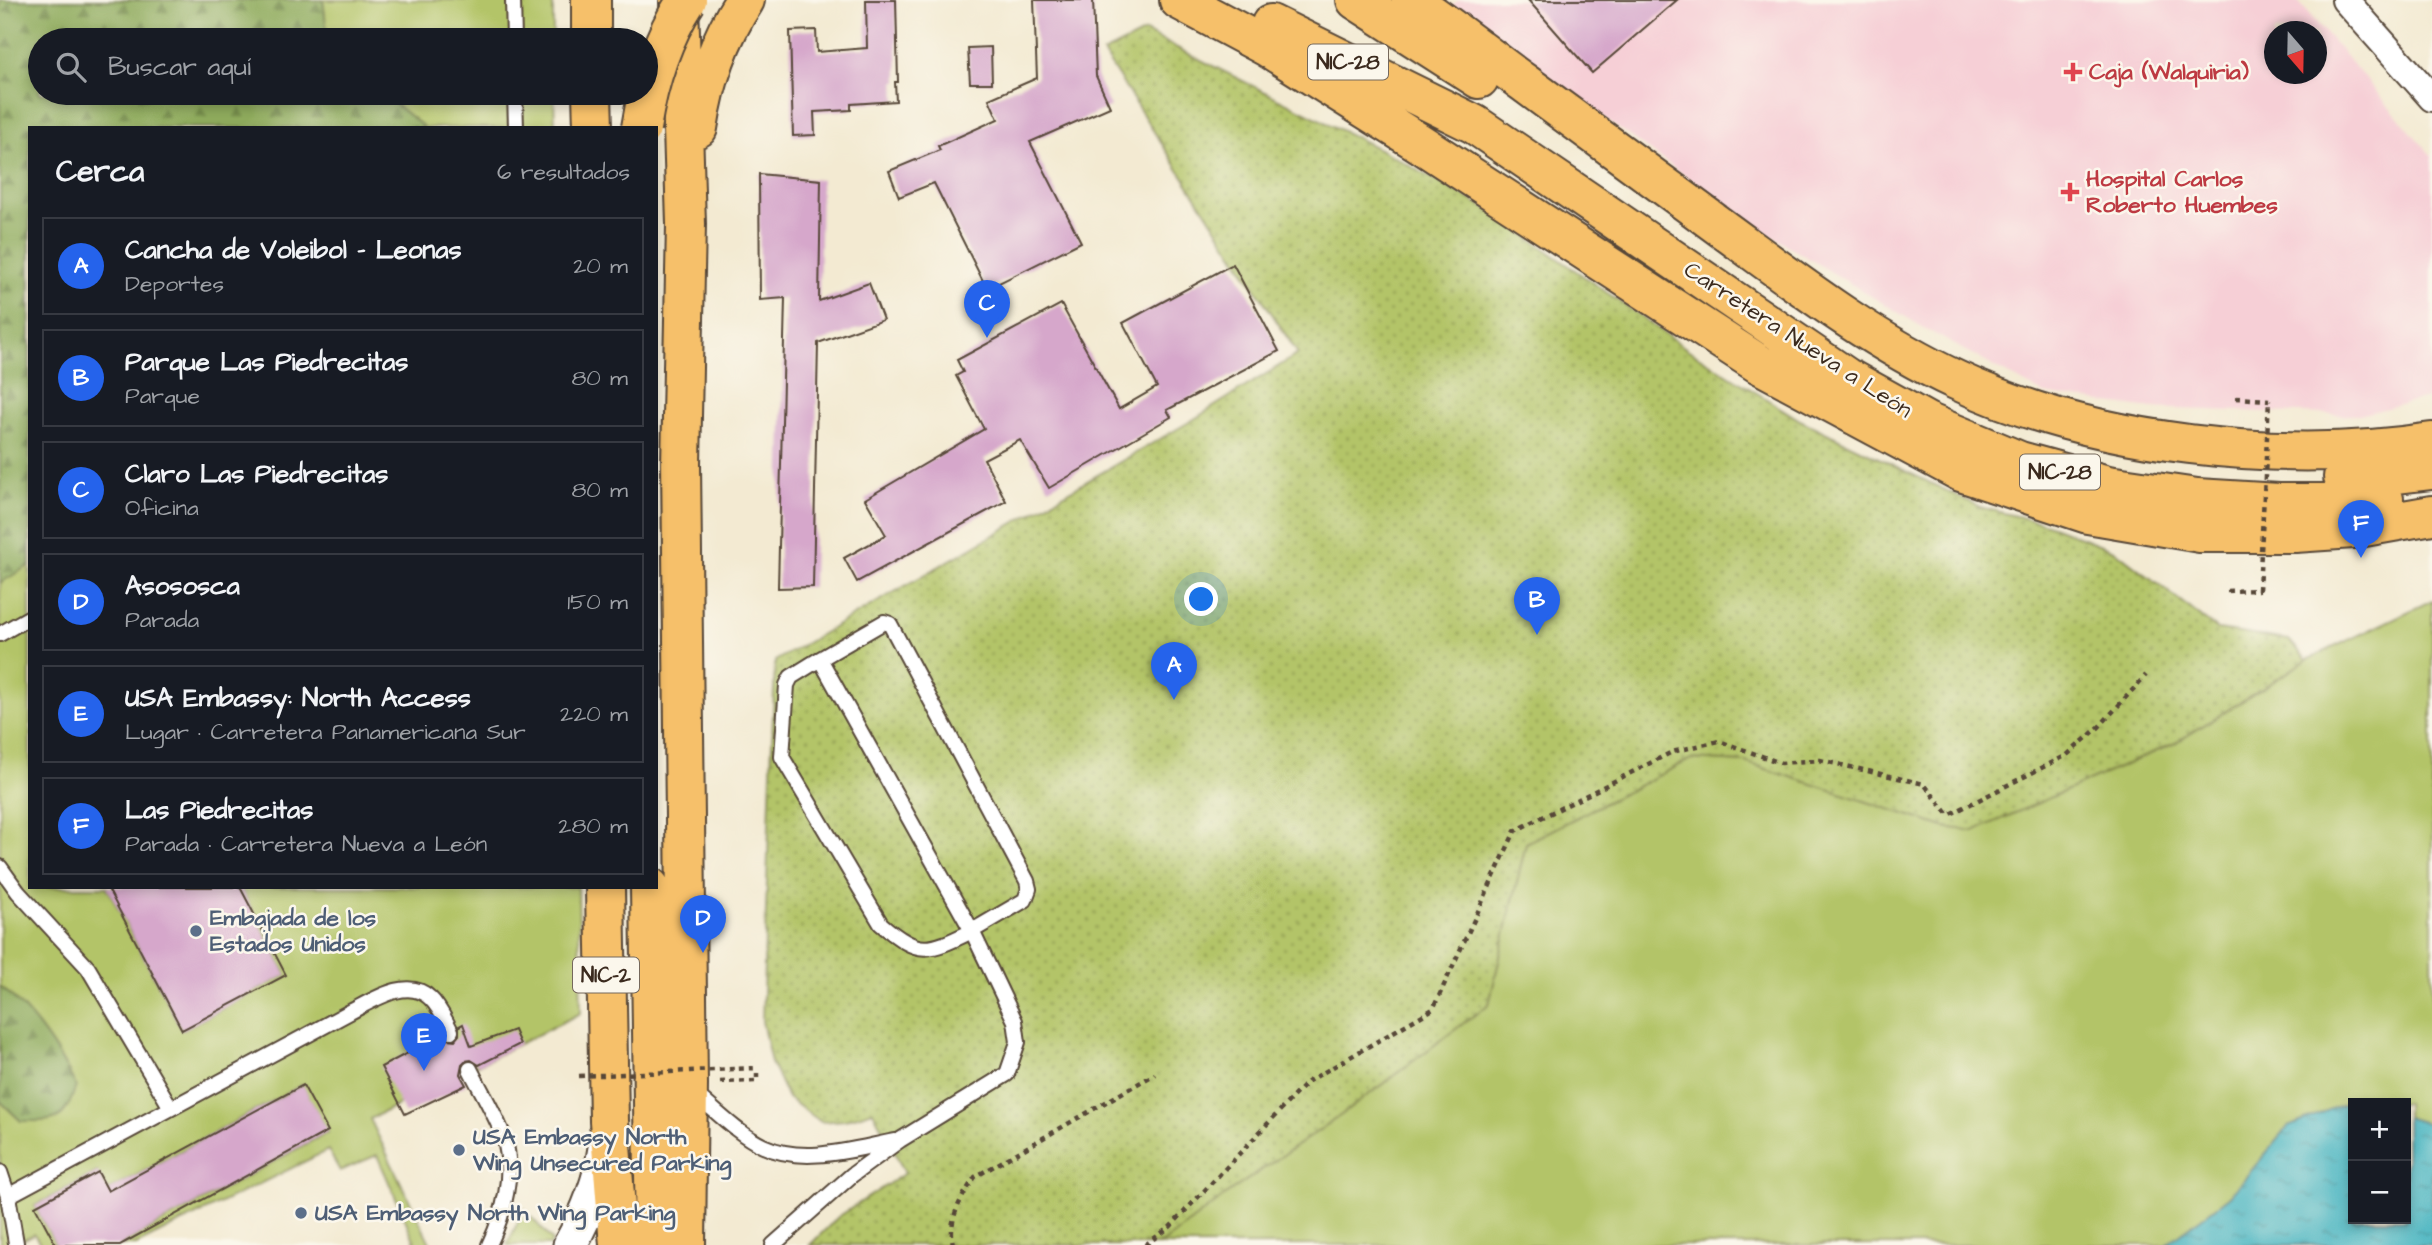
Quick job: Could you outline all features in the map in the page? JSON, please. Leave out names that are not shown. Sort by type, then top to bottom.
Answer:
[{"type":"highway","points":[[591,0],[591,28]]},
{"type":"highway","points":[[679,0],[686,224],[681,464],[688,1087],[687,1245]]},
{"type":"highway","points":[[658,61],[687,0]]},
{"type":"highway","points":[[686,224],[703,95],[715,56],[733,18],[746,0]]},
{"type":"highway","points":[[1179,0],[1267,47],[1759,364],[1961,472],[2088,514],[2200,533],[2295,533],[2353,528],[2432,515]]},
{"type":"highway","name":"Carretera Nueva a León","points":[[1222,0],[1474,124],[1846,377],[1927,422],[2020,461],[2108,485],[2197,498],[2279,503],[2349,503],[2432,493]]},
{"type":"highway","points":[[1356,0],[1808,291]]},
{"type":"highway","name":"Carretera Nueva a León","points":[[1413,0],[1808,291],[1881,340],[1956,380],[2036,412],[2118,433],[2230,448],[2278,452],[2345,450],[2432,442]]},
{"type":"highway","points":[[592,105],[593,126]]},
{"type":"highway","points":[[641,126],[647,105]]},
{"type":"highway","points":[[2197,498],[2234,483],[2262,477],[2372,477],[2432,470]]},
{"type":"highway","name":"NIC-2","points":[[605,889],[609,1121],[619,1245]]},
{"type":"highway","points":[[650,889],[656,1245]]},
{"type":"street","points":[[2345,0],[2432,98]]},
{"type":"street","points":[[570,1245],[587,1213],[602,1168],[609,1121]]},
{"type":"lane","points":[[513,0],[514,28]]},
{"type":"lane","points":[[515,105],[516,126]]},
{"type":"lane","points":[[0,634],[28,618]]},
{"type":"lane","points":[[879,624],[890,624],[1027,881],[1029,889],[1025,900],[972,931],[937,948],[920,949],[894,935],[881,924],[782,757],[791,677],[879,624]]},
{"type":"lane","points":[[773,1245],[852,1175],[900,1140],[1007,1074],[1018,1042],[1015,1021],[972,931],[820,659]]},
{"type":"lane","points":[[0,867],[18,892],[88,968],[171,1108]]},
{"type":"lane","points":[[8,1196],[349,1012],[401,990],[418,989],[431,999],[451,1031]]},
{"type":"lane","points":[[470,1069],[504,1139],[509,1172],[498,1226],[489,1245]]},
{"type":"lane","points":[[688,1087],[739,1130],[763,1146],[797,1155],[830,1153],[900,1140]]},
{"type":"lane","points":[[0,1172],[8,1196],[16,1244]]},
{"type":"path","points":[[2227,591],[2259,590],[2269,400],[2236,398]]},
{"type":"path","points":[[1145,1245],[1170,1227],[1307,1082],[1433,1009],[1515,831],[1672,752],[1719,741],[1781,763],[1820,760],[1924,784],[1949,814],[2067,755],[2099,727],[2146,676]]},
{"type":"path","points":[[579,1076],[757,1068],[757,1081]]},
{"type":"path","points":[[953,1245],[950,1232],[958,1204],[975,1177],[1155,1074]]},
{"type":"shaded area","name":"Hospital Carlos Roberto Huembes","points":[[1459,0],[2297,0],[2315,21],[2264,21],[2264,84],[2327,84],[2327,35],[2432,156],[2432,397],[2359,415],[2144,408],[2044,394],[1924,328],[1760,229],[1449,8]]},
{"type":"green space","points":[[0,0],[323,0],[326,28],[28,28],[28,105],[396,105],[422,126],[28,126],[28,566],[0,583]]},
{"type":"green space","points":[[323,0],[553,0],[553,28],[326,28]]},
{"type":"green space","points":[[1145,32],[1383,151],[1491,211],[1687,349],[1800,420],[1980,507],[2047,524],[2114,550],[2218,630],[2289,640],[2307,660],[2175,743],[1974,831],[1944,827],[1745,762],[1691,759],[1526,843],[1489,1004],[1344,1113],[1228,1193],[1160,1245],[810,1245],[838,1217],[905,1173],[873,1111],[845,1120],[821,1122],[788,1098],[771,1063],[762,1021],[775,661],[1191,421],[1298,354],[1103,53]]},
{"type":"green space","points":[[396,105],[554,105],[555,126],[422,126]]},
{"type":"green space","points":[[28,566],[28,889],[108,889],[182,1030],[286,975],[241,889],[578,889],[581,1013],[370,1119],[431,1245],[411,1245],[415,1242],[377,1155],[340,1171],[328,1150],[136,1245],[120,1245],[328,1132],[302,1085],[108,1191],[97,1172],[35,1206],[56,1245],[41,1245],[34,1234],[13,1245],[0,1245],[0,1101],[21,1121],[76,1086],[43,1032],[0,986],[0,583]]},
{"type":"green space","points":[[2432,600],[2432,1125],[2411,1119],[2411,1098],[2348,1098],[2348,1102],[2288,1127],[2230,1196],[2166,1245],[1160,1245],[1228,1193],[1344,1113],[1489,1004],[1526,843],[1691,759],[1745,762],[1944,827],[1974,831],[2175,743],[2307,660]]},
{"type":"green space","points":[[0,986],[43,1032],[76,1086],[68,1107],[51,1120],[21,1121],[0,1101]]},
{"type":"green space","points":[[524,1209],[552,1240],[551,1245],[507,1245]]},
{"type":"water","points":[[2348,1102],[2348,1224],[2411,1224],[2411,1119],[2432,1125],[2432,1245],[2166,1245],[2230,1196],[2288,1127]]},
{"type":"building","points":[[866,0],[896,0],[896,101],[851,104],[851,110],[814,112],[815,135],[793,136],[790,31],[816,30],[817,52],[867,48]]},
{"type":"building","points":[[1034,0],[1093,0],[1096,76],[1110,107],[1030,142],[1081,242],[987,289],[934,183],[899,197],[889,171],[940,150],[938,146],[998,119],[989,99],[1037,78]]},
{"type":"building","points":[[1528,0],[1677,0],[1592,73]]},
{"type":"building","points":[[991,47],[992,83],[970,83],[968,48]]},
{"type":"building","points":[[759,174],[821,180],[819,301],[869,283],[883,320],[818,343],[813,587],[778,588],[785,298],[760,300]]},
{"type":"building","points":[[1233,264],[1279,351],[1167,410],[1171,417],[1049,488],[1020,440],[984,459],[1006,501],[857,582],[844,558],[886,535],[865,499],[984,429],[956,376],[963,372],[957,360],[1061,304],[1119,409],[1157,387],[1123,323]]},
{"type":"building","name":"Embajada de los Estados Unidos","points":[[108,889],[241,889],[286,975],[182,1030]]},
{"type":"building","points":[[463,1024],[471,1046],[514,1030],[520,1044],[479,1065],[471,1060],[465,1061],[460,1074],[466,1085],[405,1114],[381,1067],[442,1035],[455,1040],[459,1035],[459,1026]]},
{"type":"building","points":[[303,1085],[328,1131],[120,1245],[56,1245],[35,1206],[98,1172],[108,1191]]},
{"type":"place","name":"Caja (Walquiria)","points":[[2073,72]]},
{"type":"place","name":"Hospital Carlos Roberto Huembes","points":[[2070,192]]},
{"type":"place","name":"Claro Las Piedrecitas","points":[[987,338]]},
{"type":"place","name":"Las Piedrecitas","points":[[2361,558]]},
{"type":"place","name":"Parque Las Piedrecitas","points":[[1537,635]]},
{"type":"place","name":"Cancha de Voleibol - Leonas","points":[[1174,700]]},
{"type":"place","name":"Embajada de los Estados Unidos","points":[[196,931]]},
{"type":"place","name":"Asososca","points":[[703,953]]},
{"type":"place","name":"USA Embassy: North Access","points":[[424,1071]]},
{"type":"place","name":"USA Embassy North Wing Unsecured Parking","points":[[459,1150]]},
{"type":"place","name":"USA Embassy North Wing Parking","points":[[301,1213]]}]
